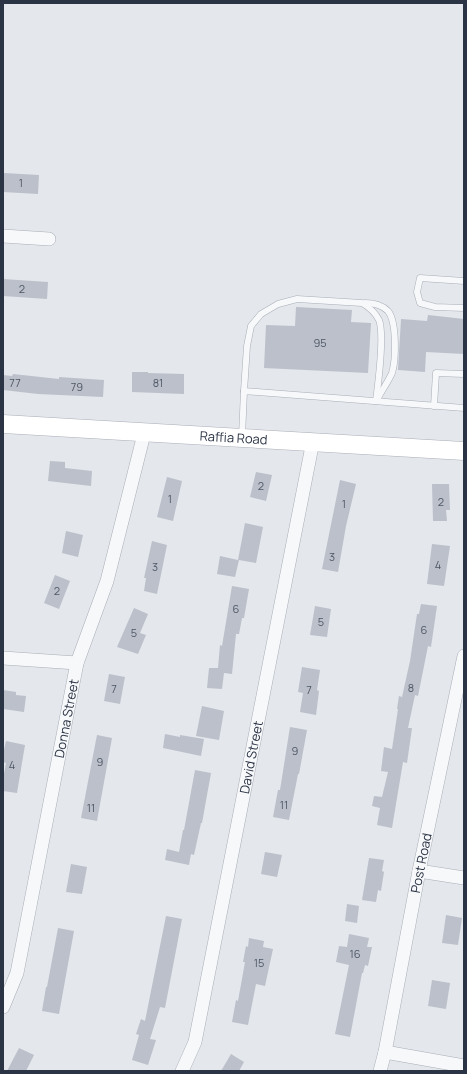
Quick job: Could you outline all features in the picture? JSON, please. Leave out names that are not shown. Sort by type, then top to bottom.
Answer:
[{"type":"main road","name":"Raffia Road","points":[[3,424],[144,434],[313,441],[464,451]]},
{"type":"street","points":[[3,236],[49,239]]},
{"type":"street","name":"Donna Street","points":[[3,1007],[17,973],[77,663],[107,581],[144,434]]},
{"type":"street","name":"David Street","points":[[182,1071],[195,1042],[313,441]]},
{"type":"street","name":"Post Road","points":[[380,1071],[385,1052],[419,870],[461,683],[464,656]]},
{"type":"street","points":[[3,658],[77,663]]},
{"type":"street","points":[[419,870],[464,878]]},
{"type":"street","points":[[385,1052],[464,1066]]},
{"type":"lane","points":[[464,281],[420,278],[417,292],[420,302],[435,307],[464,308]]},
{"type":"lane","points":[[242,438],[248,340],[251,326],[261,314],[278,304],[297,298],[375,304],[388,312],[393,326],[395,346],[392,373],[376,401]]},
{"type":"lane","points":[[362,303],[371,308],[379,321],[381,340],[376,401]]},
{"type":"lane","points":[[434,406],[436,373],[464,374]]},
{"type":"lane","points":[[244,391],[464,408]]},
{"type":"building","points":[[4,173],[39,175],[38,194],[3,192]]},
{"type":"building","points":[[3,279],[48,282],[47,299],[3,296]]},
{"type":"building","points":[[296,307],[352,310],[351,322],[371,323],[368,373],[264,368],[266,325],[295,326]]},
{"type":"building","points":[[428,315],[464,319],[464,354],[426,352],[425,372],[398,370],[401,319],[427,321]]},
{"type":"building","points":[[132,372],[184,374],[184,394],[132,392]]},
{"type":"building","points":[[13,374],[59,379],[59,377],[104,380],[103,397],[38,394],[3,390],[3,375],[12,376]]},
{"type":"building","points":[[50,461],[65,462],[65,468],[92,471],[91,486],[48,481]]},
{"type":"building","points":[[256,472],[272,475],[266,501],[250,497]]},
{"type":"building","points":[[167,477],[182,481],[173,521],[157,517]]},
{"type":"building","points":[[340,480],[356,484],[346,526],[338,572],[322,569]]},
{"type":"building","points":[[432,484],[449,484],[450,510],[446,510],[447,521],[433,521]]},
{"type":"building","points":[[245,523],[263,527],[256,563],[239,560],[235,577],[217,574],[220,556],[238,560]]},
{"type":"building","points":[[66,531],[83,535],[78,557],[62,553]]},
{"type":"building","points":[[152,541],[167,545],[157,594],[144,591],[146,578],[144,578]]},
{"type":"building","points":[[432,544],[450,546],[444,586],[427,584]]},
{"type":"building","points":[[55,575],[70,581],[59,609],[44,603]]},
{"type":"building","points":[[232,586],[249,589],[244,618],[242,618],[239,634],[236,634],[232,674],[224,673],[222,689],[207,688],[209,668],[218,668],[220,645],[222,646]]},
{"type":"building","points":[[421,604],[437,606],[431,647],[428,646],[418,696],[415,695],[408,728],[412,728],[407,763],[403,762],[392,828],[377,825],[380,808],[372,806],[374,796],[382,797],[388,772],[381,771],[384,747],[392,749],[399,696],[402,697],[410,661],[417,614],[419,614]]},
{"type":"building","points":[[315,606],[331,609],[327,637],[310,635]]},
{"type":"building","points":[[134,608],[148,614],[140,633],[146,635],[138,654],[117,647]]},
{"type":"building","points":[[302,667],[320,670],[317,690],[319,691],[316,715],[300,712],[303,693],[298,692]]},
{"type":"building","points":[[109,674],[125,677],[120,704],[104,701]]},
{"type":"building","points":[[3,690],[16,692],[16,695],[26,696],[24,712],[3,709]]},
{"type":"building","points":[[202,706],[224,711],[219,740],[196,736]]},
{"type":"building","points":[[290,727],[307,730],[289,820],[273,817],[278,790],[280,790]]},
{"type":"building","points":[[165,734],[204,739],[201,756],[163,748]]},
{"type":"building","points":[[97,735],[112,738],[97,821],[81,818]]},
{"type":"building","points":[[6,741],[25,745],[17,793],[3,791],[3,779],[6,763],[3,762],[3,749],[4,750]]},
{"type":"building","points":[[195,770],[211,773],[202,823],[194,855],[191,854],[189,865],[165,860],[167,849],[179,852]]},
{"type":"building","points":[[265,852],[282,855],[277,877],[261,874]]},
{"type":"building","points":[[369,858],[384,860],[381,891],[378,890],[376,902],[362,900]]},
{"type":"building","points":[[71,864],[87,867],[82,894],[66,892]]},
{"type":"building","points":[[347,904],[359,906],[357,923],[345,921]]},
{"type":"building","points":[[446,915],[462,918],[458,945],[442,943]]},
{"type":"building","points":[[166,916],[182,919],[165,1008],[160,1007],[150,1039],[156,1040],[148,1065],[132,1060],[139,1035],[136,1034],[141,1019],[145,1021]]},
{"type":"building","points":[[58,928],[74,931],[59,1014],[42,1011]]},
{"type":"building","points":[[349,934],[369,938],[367,947],[372,947],[368,966],[365,965],[362,973],[350,1037],[335,1034],[349,965],[336,962],[339,946],[347,947]]},
{"type":"building","points":[[249,938],[264,941],[263,947],[273,949],[265,986],[256,984],[248,1025],[232,1022],[236,1000],[238,1001],[245,962],[243,962],[246,946],[248,947]]},
{"type":"building","points":[[432,980],[450,983],[446,1009],[428,1006]]},
{"type":"building","points":[[19,1048],[34,1055],[26,1071],[7,1071]]},
{"type":"building","points":[[231,1054],[244,1062],[239,1071],[221,1071]]}]
